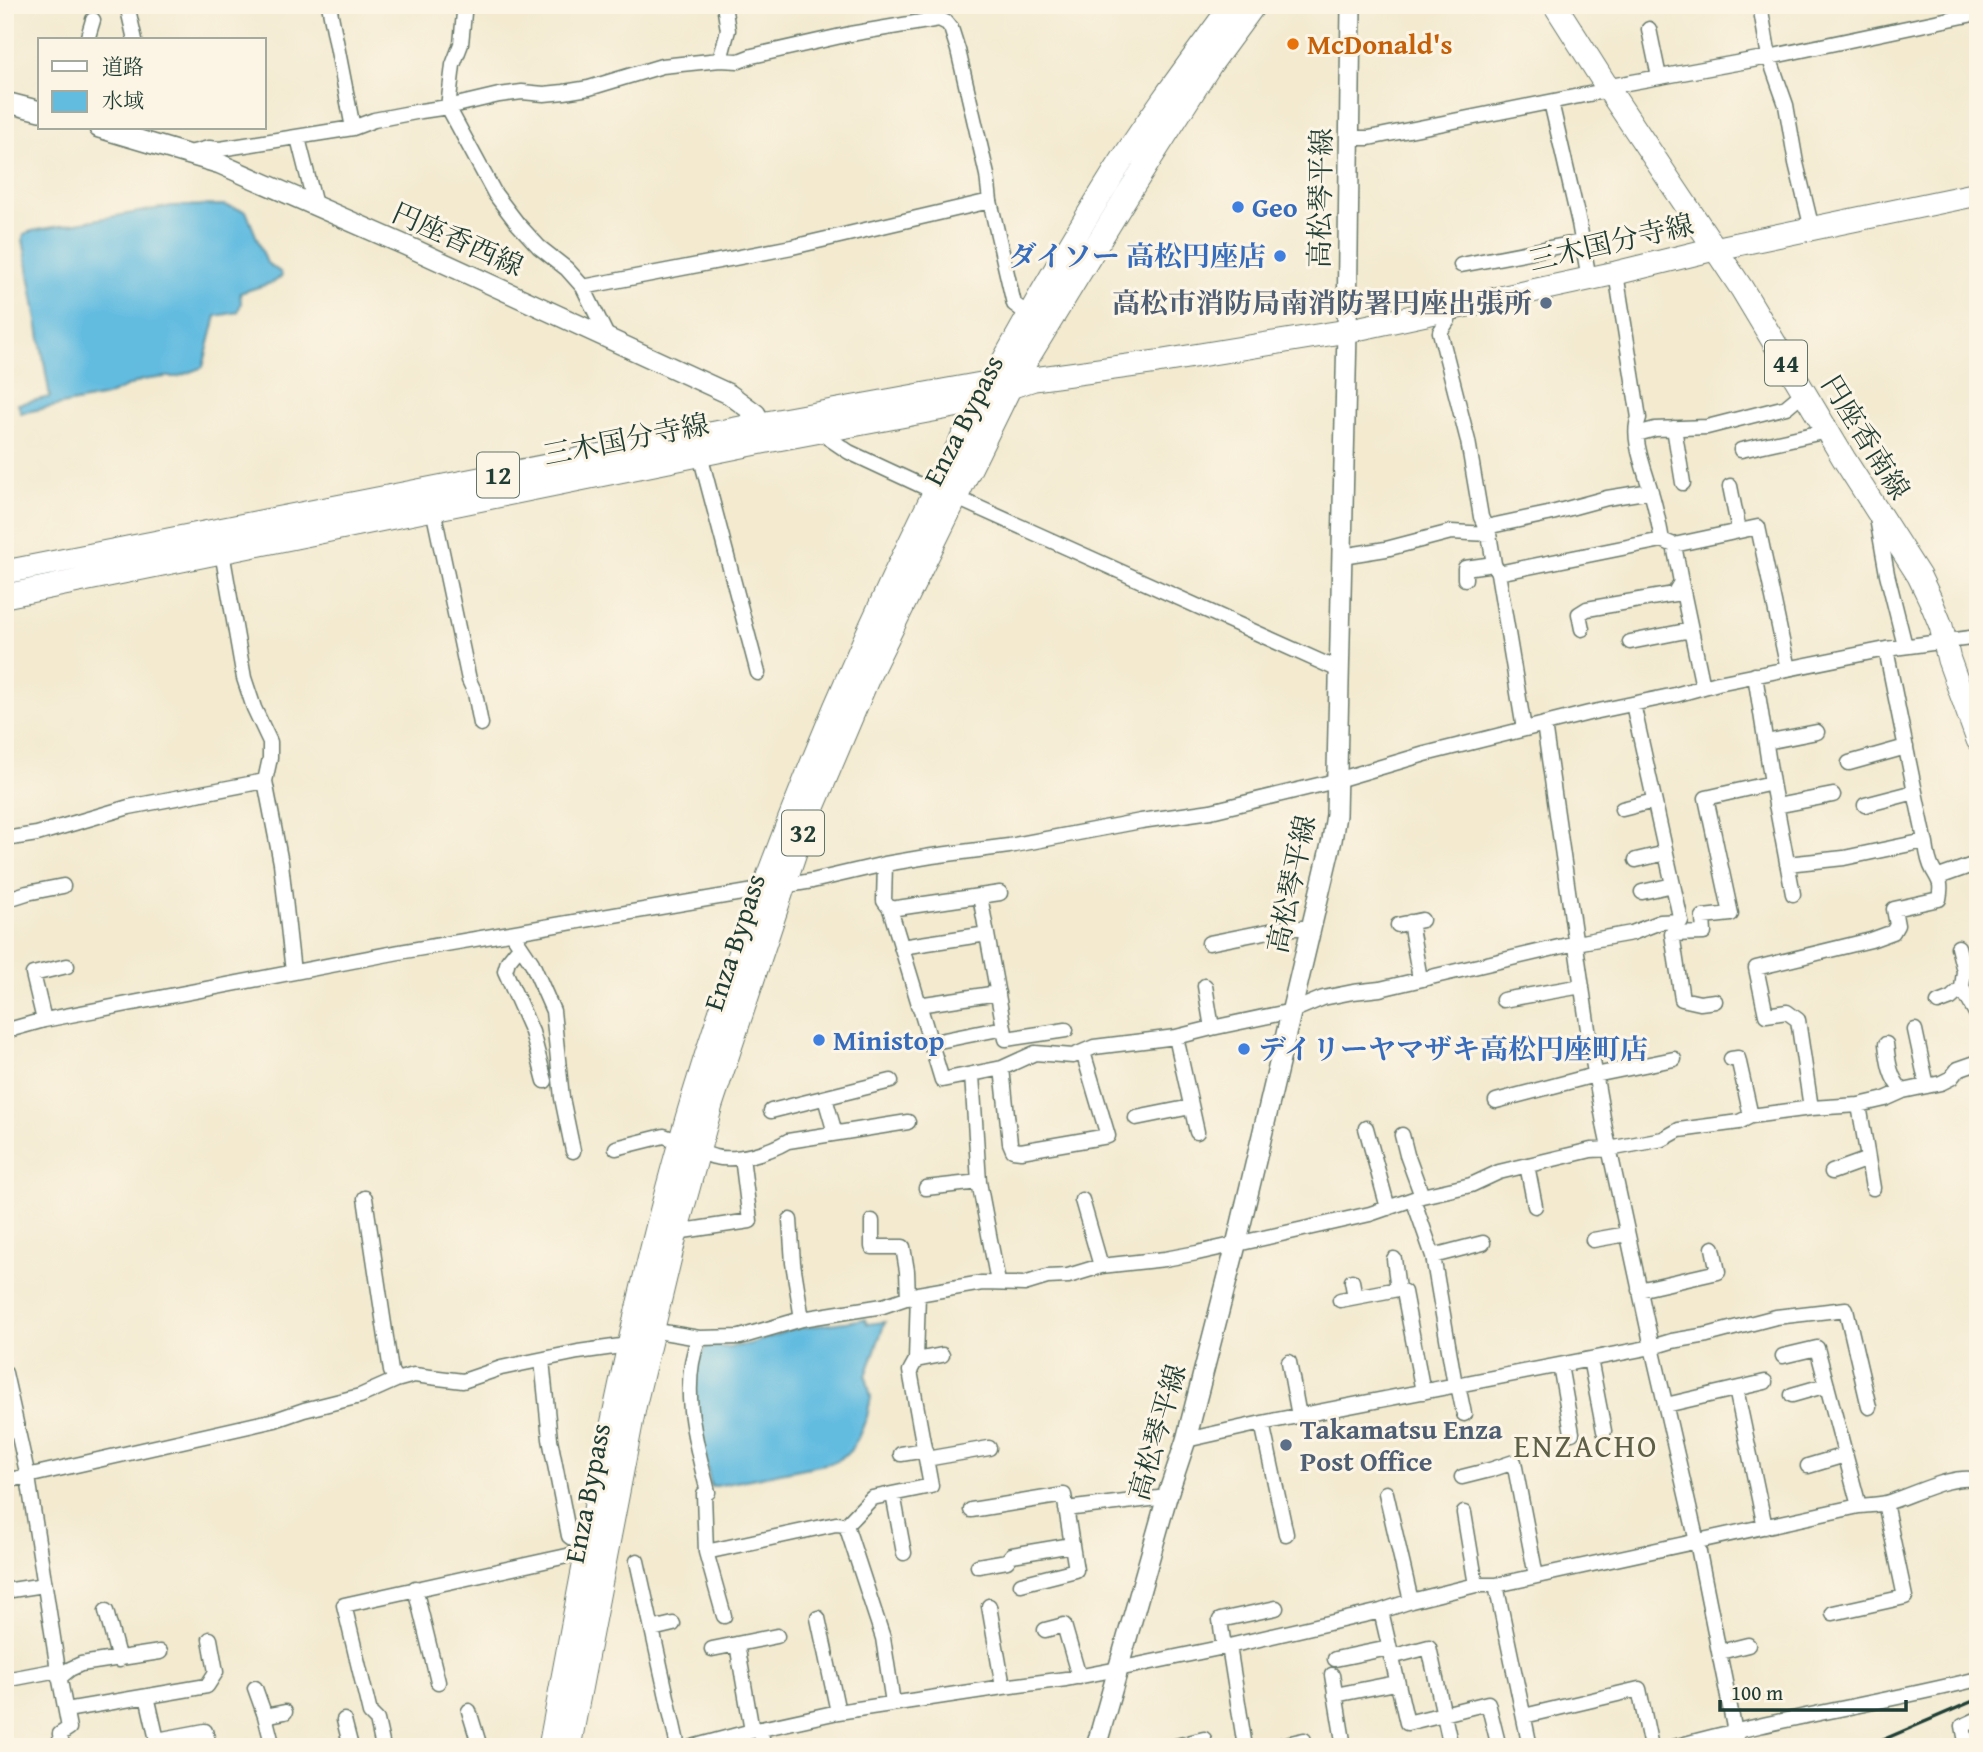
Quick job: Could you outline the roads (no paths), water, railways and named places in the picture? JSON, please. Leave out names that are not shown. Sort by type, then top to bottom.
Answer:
[{"type":"main road","name":"Enza Bypass","points":[[569,1747],[628,1345],[690,1146],[711,1105],[773,887],[799,840],[946,495],[1029,315],[1104,189],[1232,5]]},
{"type":"main road","name":"Enza Bypass","points":[[946,495],[994,390],[1196,87],[1254,5]]},
{"type":"main road","name":"高松琴平線","points":[[1096,1747],[1167,1497],[1186,1440],[1293,1011],[1336,815],[1351,5]]},
{"type":"main road","name":"円座香南線","points":[[1555,5],[1742,289],[1924,587],[1941,626],[1953,672],[1978,740]]},
{"type":"main road","points":[[5,102],[38,110]]},
{"type":"main road","name":"円座香西線","points":[[113,130],[154,136],[185,154],[220,164],[729,394],[756,414],[764,432]]},
{"type":"main road","name":"三木国分寺線","points":[[5,596],[700,455],[764,432],[818,431],[1034,379],[1347,331],[1714,249],[1978,194]]},
{"type":"main road","name":"三木国分寺線","points":[[5,572],[994,390]]},
{"type":"main road","name":"Enza Bypass","points":[[550,1747],[676,1232],[690,1146]]},
{"type":"street","points":[[127,5],[135,38]]},
{"type":"street","points":[[329,5],[353,128]]},
{"type":"street","points":[[463,5],[461,44],[453,65],[448,107],[495,194],[539,247],[567,269],[583,287],[608,338]]},
{"type":"street","points":[[720,60],[728,30],[724,5]]},
{"type":"street","points":[[939,19],[947,5]]},
{"type":"street","points":[[1760,5],[1769,57],[1786,105],[1796,163],[1812,229]]},
{"type":"street","points":[[1349,138],[1369,138],[1551,102],[1609,90],[1616,85],[1769,57],[1978,13]]},
{"type":"street","points":[[185,154],[209,148],[220,149],[353,128],[374,120],[499,95],[522,92],[544,94],[589,88],[662,66],[720,60],[739,61],[850,34],[939,19],[951,28],[958,50],[1014,303],[1029,315]]},
{"type":"street","points":[[88,38],[93,20]]},
{"type":"street","points":[[1650,29],[1659,77]]},
{"type":"street","points":[[1551,102],[1589,278]]},
{"type":"street","points":[[298,138],[315,205]]},
{"type":"street","points":[[583,287],[792,247],[990,201]]},
{"type":"street","points":[[1461,265],[1581,242]]},
{"type":"street","points":[[1616,273],[1639,418],[1635,425],[1642,464],[1681,582],[1703,687]]},
{"type":"street","points":[[1447,310],[1448,320],[1440,332],[1468,441],[1481,517],[1488,530],[1524,729]]},
{"type":"street","points":[[1637,434],[1655,429],[1707,427],[1786,407],[1804,392]]},
{"type":"street","points":[[1674,428],[1683,483]]},
{"type":"street","points":[[818,431],[849,452],[1339,670]]},
{"type":"street","points":[[1741,450],[1827,431]]},
{"type":"street","points":[[700,455],[758,673]]},
{"type":"street","points":[[1730,486],[1740,531]]},
{"type":"street","points":[[1342,556],[1386,549],[1451,532],[1488,530],[1607,498],[1651,491]]},
{"type":"street","points":[[1875,508],[1887,574],[1905,646]]},
{"type":"street","points":[[433,509],[469,680],[475,693],[481,724]]},
{"type":"street","points":[[1465,579],[1465,568],[1496,569],[1758,527],[1788,669]]},
{"type":"street","points":[[222,552],[244,678],[270,742],[271,758],[265,781],[281,863],[293,972]]},
{"type":"street","points":[[1582,629],[1579,614],[1587,609],[1674,594],[1681,582]]},
{"type":"street","points":[[1630,642],[1691,630]]},
{"type":"street","points":[[5,1031],[44,1020],[293,972],[516,939],[812,881],[885,864],[1009,846],[1210,811],[1544,724],[1755,675],[1886,649],[1978,637]]},
{"type":"street","points":[[1811,1108],[1798,1020],[1787,1012],[1766,1015],[1756,968],[1871,940],[1893,932],[1897,925],[1894,909],[1938,899],[1941,891],[1939,877],[1932,869],[1925,841],[1886,649]]},
{"type":"street","points":[[1755,675],[1793,894]]},
{"type":"street","points":[[885,864],[884,901],[890,909],[942,1080],[1002,1068],[1035,1052],[1073,1056],[1094,1047],[1176,1038],[1293,1011],[1323,998],[1380,989],[1576,943],[1632,933],[1660,922],[1681,921],[1633,704]]},
{"type":"street","points":[[1544,724],[1595,1075],[1609,1149],[1697,1542],[1738,1747]]},
{"type":"street","points":[[1766,741],[1817,732]]},
{"type":"street","points":[[1849,763],[1906,747]]},
{"type":"street","points":[[5,839],[37,834],[129,807],[265,781]]},
{"type":"street","points":[[1715,1002],[1700,1003],[1682,999],[1672,934],[1704,933],[1703,917],[1731,914],[1706,798],[1772,783]]},
{"type":"street","points":[[1865,805],[1915,792]]},
{"type":"street","points":[[1776,806],[1833,796]]},
{"type":"street","points":[[1622,809],[1654,801]]},
{"type":"street","points":[[1787,864],[1844,858],[1925,841]]},
{"type":"street","points":[[1636,860],[1666,853]]},
{"type":"street","points":[[1939,877],[1978,863]]},
{"type":"street","points":[[1642,892],[1673,885]]},
{"type":"street","points":[[5,900],[63,886]]},
{"type":"street","points":[[890,909],[1000,893]]},
{"type":"street","points":[[980,896],[1006,1039],[1066,1030]]},
{"type":"street","points":[[1410,922],[1420,979]]},
{"type":"street","points":[[1209,943],[1284,928],[1312,928]]},
{"type":"street","points":[[901,947],[987,934]]},
{"type":"street","points":[[516,939],[505,971],[532,1032],[545,1081]]},
{"type":"street","points":[[516,939],[532,963],[553,1011],[562,1098],[573,1151]]},
{"type":"street","points":[[1958,947],[1964,971],[1962,988],[1978,1017]]},
{"type":"street","points":[[44,1020],[33,974],[67,966]]},
{"type":"street","points":[[1205,986],[1212,1028]]},
{"type":"street","points":[[1503,1000],[1582,986]]},
{"type":"street","points":[[1938,1003],[1951,998],[1962,988]]},
{"type":"street","points":[[918,1005],[998,993]]},
{"type":"street","points":[[929,1043],[1004,1028]]},
{"type":"street","points":[[1915,1030],[1927,1086]]},
{"type":"street","points":[[1176,1038],[1196,1132]]},
{"type":"street","points":[[1886,1044],[1892,1075],[1896,1085],[1903,1091]]},
{"type":"street","points":[[1002,1068],[1013,1150],[1021,1152],[1108,1136],[1083,1052]]},
{"type":"street","points":[[1731,1059],[1738,1058],[1751,1116]]},
{"type":"street","points":[[1496,1101],[1595,1075],[1674,1059]]},
{"type":"street","points":[[5,1481],[275,1420],[360,1396],[414,1375],[464,1381],[501,1368],[628,1345],[651,1330],[699,1338],[740,1337],[802,1319],[883,1306],[913,1296],[998,1282],[1024,1284],[1047,1277],[1068,1276],[1101,1266],[1166,1259],[1236,1245],[1352,1219],[1417,1198],[1471,1185],[1499,1172],[1527,1165],[1591,1150],[1663,1139],[1679,1130],[1739,1122],[1751,1116],[1858,1105],[1885,1099],[1903,1091],[1951,1078],[1958,1069],[1978,1062]]},
{"type":"street","points":[[972,1075],[979,1182],[998,1282]]},
{"type":"street","points":[[771,1111],[891,1081]]},
{"type":"street","points":[[825,1098],[835,1133]]},
{"type":"street","points":[[1858,1105],[1873,1188]]},
{"type":"street","points":[[1136,1118],[1191,1107]]},
{"type":"street","points":[[616,1148],[664,1136],[716,1157],[742,1157],[774,1149],[788,1141],[908,1122]]},
{"type":"street","points":[[1366,1128],[1388,1208]]},
{"type":"street","points":[[1402,1135],[1433,1256],[1456,1385],[1464,1414]]},
{"type":"street","points":[[676,1232],[750,1221],[742,1157]]},
{"type":"street","points":[[1832,1171],[1868,1159]]},
{"type":"street","points":[[1527,1165],[1535,1206]]},
{"type":"street","points":[[926,1188],[979,1182]]},
{"type":"street","points":[[365,1198],[391,1371],[396,1380]]},
{"type":"street","points":[[1082,1200],[1101,1266]]},
{"type":"street","points":[[790,1220],[793,1263],[802,1319]]},
{"type":"street","points":[[846,1525],[872,1499],[931,1486],[910,1371],[916,1360],[913,1296],[903,1247],[872,1247],[872,1221]]},
{"type":"street","points":[[1593,1240],[1627,1234]]},
{"type":"street","points":[[1433,1256],[1483,1243]]},
{"type":"street","points":[[1639,1290],[1718,1272],[1713,1248]]},
{"type":"street","points":[[1394,1259],[1398,1289]]},
{"type":"street","points":[[1352,1281],[1347,1298],[1398,1289],[1404,1292],[1423,1392]]},
{"type":"street","points":[[1186,1440],[1652,1348],[1776,1317],[1846,1309],[1869,1407]]},
{"type":"street","points":[[699,1338],[691,1357],[690,1401],[695,1439],[708,1492],[704,1494],[706,1552],[724,1616]]},
{"type":"street","points":[[1783,1356],[1817,1348],[1859,1506]]},
{"type":"street","points":[[916,1360],[942,1355]]},
{"type":"street","points":[[1590,1359],[1604,1431]]},
{"type":"street","points":[[542,1360],[550,1439],[569,1536],[596,1551]]},
{"type":"street","points":[[1289,1362],[1299,1416]]},
{"type":"street","points":[[1560,1365],[1572,1433]]},
{"type":"street","points":[[5,1373],[28,1477],[58,1674],[69,1728],[60,1734],[62,1747]]},
{"type":"street","points":[[1666,1405],[1765,1382]]},
{"type":"street","points":[[1792,1395],[1827,1385]]},
{"type":"street","points":[[1736,1389],[1765,1527]]},
{"type":"street","points":[[1262,1423],[1286,1534]]},
{"type":"street","points":[[901,1454],[926,1455],[989,1448]]},
{"type":"street","points":[[1808,1466],[1846,1455]]},
{"type":"street","points":[[1462,1476],[1514,1462],[1536,1576]]},
{"type":"street","points":[[692,1747],[838,1712],[1079,1676],[1226,1647],[1381,1611],[1476,1585],[1496,1585],[1859,1506],[1885,1503],[1925,1488],[1958,1480],[1978,1480]]},
{"type":"street","points":[[1386,1493],[1411,1601]]},
{"type":"street","points":[[893,1494],[904,1553]]},
{"type":"street","points":[[971,1510],[1064,1495],[1076,1570],[1021,1584]]},
{"type":"street","points":[[1066,1509],[1167,1497]]},
{"type":"street","points":[[1833,1613],[1905,1597],[1885,1503]]},
{"type":"street","points":[[1464,1513],[1476,1585]]},
{"type":"street","points":[[706,1552],[836,1524],[846,1525]]},
{"type":"street","points":[[846,1525],[883,1638],[893,1703]]},
{"type":"street","points":[[978,1566],[1007,1561],[1012,1555],[1072,1545]]},
{"type":"street","points":[[383,1747],[377,1720],[370,1713],[344,1605],[596,1551]]},
{"type":"street","points":[[637,1561],[678,1747]]},
{"type":"street","points":[[5,1591],[44,1585]]},
{"type":"street","points":[[1496,1585],[1530,1747]]},
{"type":"street","points":[[415,1588],[438,1682]]},
{"type":"street","points":[[989,1606],[1003,1687]]},
{"type":"street","points":[[1245,1747],[1220,1620],[1276,1608]]},
{"type":"street","points":[[106,1611],[120,1660]]},
{"type":"street","points":[[1381,1611],[1407,1723],[1488,1703],[1499,1747]]},
{"type":"street","points":[[818,1618],[838,1712]]},
{"type":"street","points":[[652,1629],[673,1624]]},
{"type":"street","points":[[1045,1630],[1064,1625],[1079,1676]]},
{"type":"street","points":[[712,1649],[777,1636]]},
{"type":"street","points":[[66,1710],[207,1686],[216,1672],[210,1639]]},
{"type":"street","points":[[737,1644],[756,1730],[764,1747]]},
{"type":"street","points":[[1720,1652],[1748,1645]]},
{"type":"street","points":[[1335,1659],[1429,1647],[1451,1747]]},
{"type":"street","points":[[5,1681],[58,1674],[81,1664],[160,1652]]},
{"type":"street","points":[[1332,1675],[1344,1747]]},
{"type":"street","points":[[1674,1747],[1734,1730],[1912,1695],[1978,1679]]},
{"type":"street","points":[[1335,1695],[1396,1683]]},
{"type":"street","points":[[255,1688],[273,1747]]},
{"type":"street","points":[[1524,1716],[1639,1689],[1651,1747]]},
{"type":"street","points":[[147,1696],[157,1740],[205,1731],[210,1747]]},
{"type":"street","points":[[469,1711],[480,1747]]},
{"type":"street","points":[[265,1716],[285,1712]]},
{"type":"street","points":[[1967,1747],[1963,1726],[1978,1719]]},
{"type":"street","points":[[344,1720],[351,1747]]},
{"type":"street","points":[[1172,1747],[1204,1739]]},
{"type":"street","points":[[1272,1747],[1304,1740]]},
{"type":"water","points":[[223,205],[246,211],[267,263],[282,276],[274,282],[240,293],[238,312],[216,316],[203,367],[177,377],[142,380],[106,396],[21,413],[18,404],[50,397],[24,234],[172,206]]},
{"type":"water","points":[[865,1319],[867,1324],[885,1322],[866,1376],[871,1397],[867,1417],[850,1451],[835,1462],[711,1487],[695,1410],[697,1361],[707,1347],[747,1345],[794,1329]]},
{"type":"railway","points":[[1866,1747],[1978,1699]]},
{"type":"place","name":"McDonald's","points":[[1293,44]]},
{"type":"place","name":"Geo","points":[[1238,207]]},
{"type":"place","name":"ダイソー 高松円座店","points":[[1280,256]]},
{"type":"place","name":"高松市消防局南消防署円座出張所","points":[[1546,303]]},
{"type":"place","name":"Ministop","points":[[819,1040]]},
{"type":"place","name":"デイリーヤマザキ高松円座町店","points":[[1244,1049]]},
{"type":"place","name":"Takamatsu Enza Post Office","points":[[1286,1445]]},
{"type":"district","name":"ENZACHO","points":[[1586,1446]]}]
